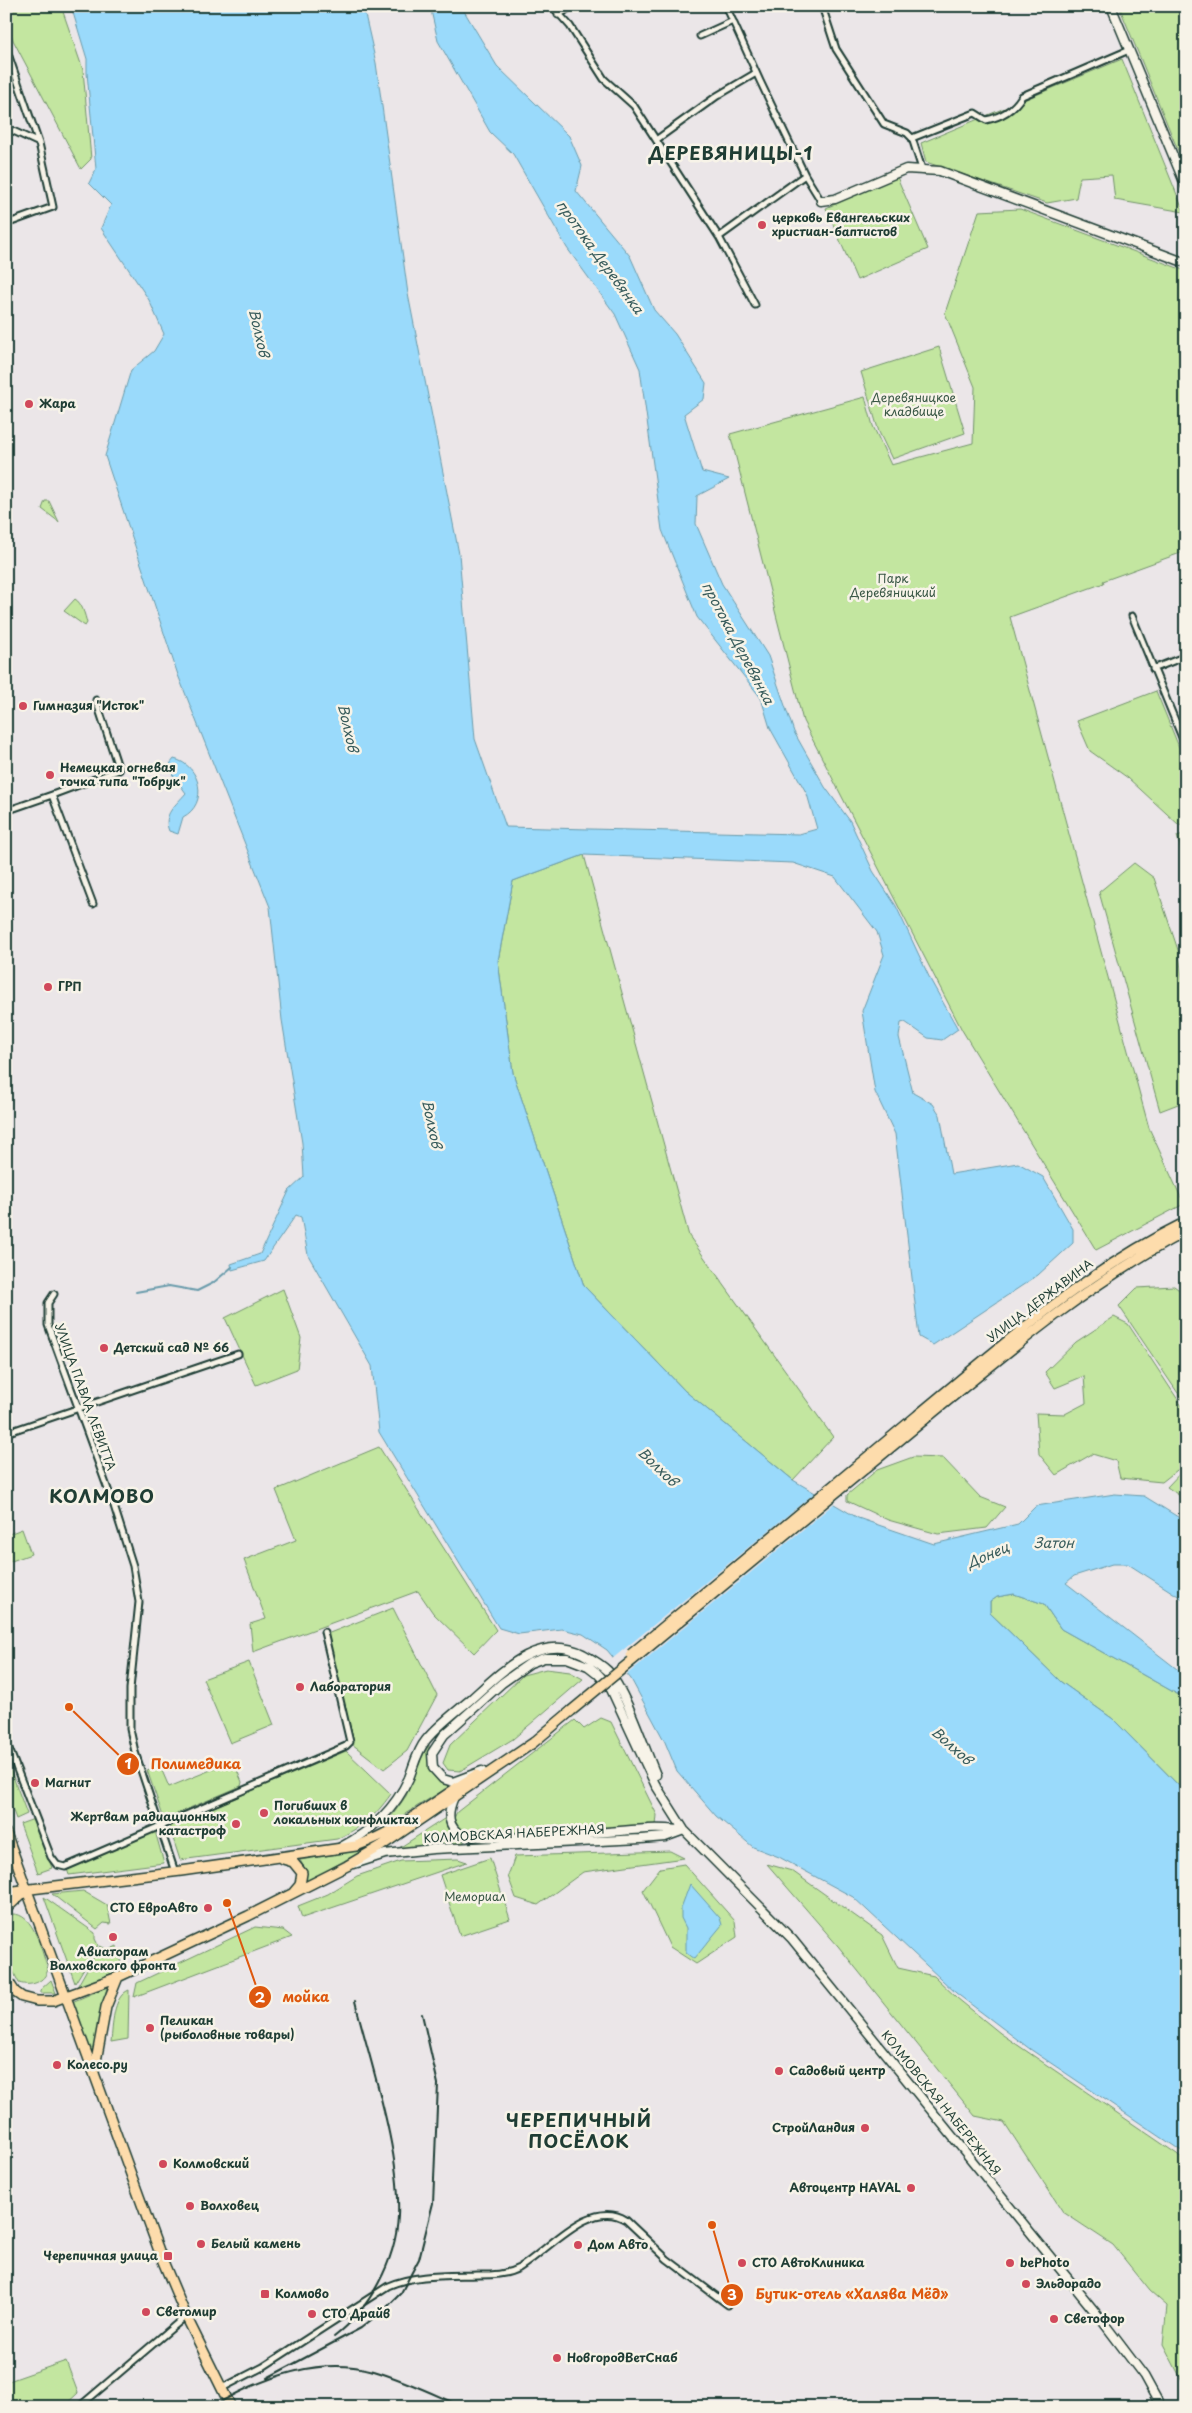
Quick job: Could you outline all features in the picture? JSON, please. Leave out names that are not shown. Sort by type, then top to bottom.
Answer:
[{"type":"main road","points":[[1111,6],[1186,187]]},
{"type":"main road","points":[[820,201],[834,198],[906,169],[940,171],[1186,263]]},
{"type":"main road","name":"УЛИЦА ДЕРЖАВИНА","points":[[921,1417],[1017,1332],[1066,1295],[1118,1260],[1186,1222]]},
{"type":"main road","name":"УЛИЦА ДЕРЖАВИНА","points":[[921,1417],[1060,1310],[1140,1256],[1186,1231]]},
{"type":"main road","points":[[6,1978],[15,1992],[22,1997],[37,2001],[53,2001],[65,1998],[118,1977],[290,1896],[347,1866],[533,1743],[570,1709],[921,1417]]},
{"type":"main road","name":"КОЛМОВСКАЯ НАБЕРЕЖНАЯ","points":[[336,1849],[359,1838],[382,1819],[397,1800],[426,1740],[517,1660],[542,1649],[554,1647],[578,1652],[607,1670],[614,1679],[665,1796],[684,1830]]},
{"type":"main road","name":"КОЛМОВСКАЯ НАБЕРЕЖНАЯ","points":[[482,1771],[453,1782],[443,1780],[433,1768],[432,1753],[444,1735],[518,1671],[544,1658],[568,1658],[588,1666],[610,1687],[655,1784],[684,1830],[733,1877],[798,1946],[1100,2318],[1144,2376],[1161,2407]]},
{"type":"main road","points":[[6,1892],[277,1858],[336,1849],[372,1840],[409,1819],[482,1771],[570,1709]]},
{"type":"main road","name":"КОЛМОВСКАЯ НАБЕРЕЖНАЯ","points":[[454,1797],[450,1806],[450,1819],[456,1832],[462,1836],[493,1838],[650,1829],[684,1830]]},
{"type":"main road","name":"КОЛМОВСКАЯ НАБЕРЕЖНАЯ","points":[[347,1866],[400,1852],[665,1837],[684,1830]]},
{"type":"main road","points":[[6,1833],[137,2193],[186,2316],[231,2407]]},
{"type":"main road","points":[[277,1858],[293,1862],[302,1873],[300,1885],[290,1896]]},
{"type":"main road","points":[[6,1910],[26,1890]]},
{"type":"main road","points":[[94,2073],[106,2007],[118,1977]]},
{"type":"main road","points":[[53,2001],[72,2017]]},
{"type":"street","points":[[552,6],[558,15],[570,26],[604,79],[634,106],[719,237],[755,305]]},
{"type":"street","points":[[558,15],[573,6]]},
{"type":"street","points":[[726,6],[805,175],[820,201]]},
{"type":"street","points":[[822,6],[836,49],[884,124],[906,133],[912,138],[922,169]]},
{"type":"street","points":[[700,36],[733,21]]},
{"type":"street","points":[[6,48],[39,143],[53,207],[6,224]]},
{"type":"street","points":[[912,138],[975,113],[986,120],[992,118],[1016,106],[1022,96],[1129,50]]},
{"type":"street","points":[[656,140],[717,96],[756,73]]},
{"type":"street","points":[[9,129],[39,143]]},
{"type":"street","points":[[719,237],[805,175]]},
{"type":"street","points":[[1132,616],[1186,748]]},
{"type":"street","points":[[1153,669],[1186,656]]},
{"type":"street","points":[[6,811],[119,770],[96,700]]},
{"type":"street","points":[[52,795],[93,904]]},
{"type":"street","name":"УЛИЦА ПАВЛА ЛЕВИТТА","points":[[54,1294],[48,1303],[48,1324],[114,1506],[133,1566],[139,1602],[130,1690],[130,1730],[135,1752],[175,1872]]},
{"type":"street","points":[[6,1433],[238,1354]]},
{"type":"street","points":[[6,1741],[51,1857],[59,1867],[65,1867],[346,1746],[350,1742],[324,1632]]},
{"type":"street","points":[[222,2388],[269,2363],[388,2286],[399,2281],[503,2274],[518,2269],[581,2222],[602,2214],[618,2216],[626,2220],[667,2259],[728,2305]]},
{"type":"street","points":[[78,2407],[186,2316]]},
{"type":"green space","points":[[6,6],[61,6],[83,70],[91,159],[81,169],[13,40],[6,18]]},
{"type":"green space","points":[[1119,6],[1186,6],[1186,170]]},
{"type":"green space","points":[[1122,59],[1184,212],[1115,200],[1112,175],[1080,177],[1076,198],[1047,203],[926,162],[921,143]]},
{"type":"green space","points":[[897,177],[928,249],[857,280],[826,208]]},
{"type":"green space","name":"Парк Деревяницкий","points":[[1020,209],[1186,271],[1186,551],[1010,617],[1149,1128],[1184,1204],[1096,1250],[962,1030],[803,721],[730,434],[865,397],[873,426],[891,465],[973,443],[975,387],[945,313],[979,211]]},
{"type":"green space","name":"Деревяницкое кладбище","points":[[939,347],[965,433],[892,459],[879,432],[861,372]]},
{"type":"green space","points":[[45,501],[49,501],[59,522],[42,509]]},
{"type":"green space","points":[[75,599],[80,603],[84,613],[87,623],[85,626],[64,611]]},
{"type":"green space","points":[[1156,691],[1186,764],[1186,822],[1179,825],[1128,778],[1090,751],[1077,721]]},
{"type":"green space","points":[[1186,833],[1186,866],[1177,836]]},
{"type":"green space","points":[[584,855],[689,1236],[833,1437],[793,1480],[685,1391],[584,1286],[513,1073],[498,961],[513,881]]},
{"type":"green space","points":[[1134,863],[1154,878],[1179,953],[1186,1011],[1186,1101],[1160,1111],[1099,892]]},
{"type":"green space","points":[[1174,1286],[1186,1295],[1186,1405],[1119,1306],[1137,1288]]},
{"type":"green space","points":[[283,1289],[301,1338],[297,1369],[256,1385],[225,1318]]},
{"type":"green space","points":[[1114,1317],[1128,1324],[1186,1412],[1186,1463],[1162,1482],[1120,1478],[1116,1461],[1092,1454],[1056,1475],[1039,1454],[1036,1413],[1065,1414],[1086,1403],[1084,1376],[1055,1388],[1045,1372],[1076,1342]]},
{"type":"green space","points":[[379,1447],[496,1630],[474,1653],[433,1613],[418,1591],[253,1652],[250,1624],[266,1619],[244,1560],[296,1540],[276,1490]]},
{"type":"green space","points":[[913,1457],[943,1458],[980,1497],[1005,1507],[987,1528],[938,1534],[888,1520],[847,1501],[847,1495],[877,1470]]},
{"type":"green space","points":[[1186,1467],[1186,1497],[1183,1498],[1167,1487]]},
{"type":"green space","points":[[22,1529],[31,1554],[6,1563],[6,1535]]},
{"type":"green space","points":[[1014,1594],[1044,1604],[1061,1629],[1186,1699],[1186,1793],[1113,1719],[1061,1682],[990,1613],[990,1602],[997,1597]]},
{"type":"green space","points":[[393,1608],[437,1695],[407,1751],[384,1769],[352,1744],[327,1634]]},
{"type":"green space","points":[[249,1662],[274,1725],[230,1743],[203,1679]]},
{"type":"green space","points":[[546,1669],[570,1672],[583,1679],[513,1739],[460,1771],[448,1770],[443,1763],[450,1745],[523,1675]]},
{"type":"green space","points":[[601,1718],[611,1722],[657,1815],[656,1826],[494,1835],[470,1834],[460,1830],[454,1818],[457,1812],[575,1720],[584,1729]]},
{"type":"green space","points":[[429,1745],[429,1760],[434,1774],[450,1786],[384,1827],[406,1796]]},
{"type":"green space","points":[[346,1751],[391,1794],[373,1815],[354,1830],[337,1839],[180,1860],[169,1826]]},
{"type":"green space","points":[[6,1758],[27,1814],[16,1819],[12,1808],[7,1809],[6,1807]]},
{"type":"green space","points":[[233,1761],[242,1782],[241,1786],[164,1819],[147,1770],[160,1766],[169,1787]]},
{"type":"green space","points":[[447,1817],[455,1836],[468,1844],[396,1850]]},
{"type":"green space","points":[[34,1819],[52,1868],[38,1873],[20,1824]]},
{"type":"green space","points":[[155,1831],[164,1863],[69,1875],[67,1869]]},
{"type":"green space","points":[[363,1850],[305,1883],[307,1873],[300,1860]]},
{"type":"green space","points":[[670,1851],[684,1858],[583,1872],[538,1905],[516,1898],[508,1876],[515,1856]]},
{"type":"green space","name":"Мемориал","points":[[490,1858],[510,1919],[460,1936],[440,1875]]},
{"type":"green space","points":[[458,1859],[467,1862],[302,1918],[298,1906],[328,1894],[357,1876],[401,1861]]},
{"type":"green space","points":[[684,1864],[735,1921],[737,1937],[696,1964],[670,1947],[643,1890],[660,1868]]},
{"type":"green space","points":[[767,1864],[792,1871],[882,1935],[898,1968],[934,1976],[957,1998],[1000,2033],[1186,2162],[1186,2388],[1163,2344],[1167,2306],[1150,2291],[1113,2245],[1063,2212],[1004,2122],[975,2116],[838,1946]]},
{"type":"green space","points":[[83,1891],[107,1905],[111,1924],[104,1923],[97,1929],[52,1894]]},
{"type":"green space","points":[[44,1897],[95,1933],[98,1945],[75,1983]]},
{"type":"green space","points":[[11,1914],[19,1915],[26,1919],[31,1926],[40,1944],[48,1969],[41,1980],[33,1984],[19,1983],[6,1957],[6,1916]]},
{"type":"green space","points":[[255,1927],[283,1930],[292,1937],[134,1997],[137,1983]]},
{"type":"green space","points":[[100,1946],[109,1950],[117,1946],[122,1969],[77,1987]]},
{"type":"green space","points":[[51,1980],[56,1993],[40,1993],[40,1990]]},
{"type":"green space","points":[[107,1987],[92,2057],[72,2002]]},
{"type":"green space","points":[[129,1990],[128,2039],[111,2042],[116,2005],[123,1994]]},
{"type":"green space","points":[[66,2361],[78,2393],[63,2407],[8,2407],[6,2382]]},
{"type":"water","points":[[71,6],[363,6],[376,63],[408,294],[459,554],[475,739],[506,827],[799,834],[817,829],[807,794],[770,728],[761,698],[697,617],[662,530],[640,369],[615,314],[567,248],[513,154],[490,132],[438,41],[430,6],[461,6],[497,66],[569,136],[582,166],[576,191],[630,256],[654,310],[675,334],[706,383],[704,399],[684,414],[702,472],[729,479],[697,496],[696,524],[722,584],[768,656],[794,732],[825,787],[850,821],[873,871],[896,906],[931,981],[958,1029],[942,1040],[928,1038],[905,1022],[901,1023],[899,1037],[913,1093],[933,1104],[940,1115],[951,1174],[1018,1163],[1043,1177],[1073,1229],[1073,1243],[1038,1275],[933,1345],[919,1337],[895,1134],[875,1092],[862,1011],[884,955],[877,932],[835,877],[793,863],[584,855],[513,881],[498,961],[513,1073],[584,1286],[685,1391],[793,1480],[858,1518],[934,1544],[1018,1524],[1036,1506],[1115,1494],[1144,1496],[1186,1522],[1186,1601],[1128,1564],[1112,1564],[1074,1576],[1066,1583],[1186,1676],[1186,1699],[1061,1629],[1044,1604],[1014,1594],[997,1597],[990,1602],[990,1613],[1061,1682],[1113,1719],[1186,1793],[1186,2154],[1030,2049],[956,1993],[853,1897],[779,1857],[753,1847],[716,1816],[677,1771],[665,1742],[631,1679],[607,1650],[583,1634],[562,1629],[519,1634],[499,1628],[379,1432],[372,1366],[308,1255],[301,1217],[296,1215],[264,1261],[232,1270],[231,1264],[260,1254],[289,1191],[304,1177],[302,1143],[282,1020],[270,907],[178,675],[105,456],[131,370],[154,351],[164,334],[149,300],[101,228],[111,205],[89,183],[96,169],[87,59]]},
{"type":"water","points":[[174,759],[183,763],[196,777],[199,795],[191,811],[183,817],[178,834],[169,831],[167,825],[171,810],[186,793],[170,771],[170,764]]},
{"type":"water","points":[[690,1884],[720,1918],[722,1925],[694,1959],[686,1953],[686,1928],[681,1918],[681,1908]]},
{"type":"pier","points":[[817,1491],[836,1502],[625,1676],[612,1659]]},
{"type":"waterway","points":[[136,1292],[169,1286],[197,1291],[213,1283],[232,1267]]},
{"type":"railway","points":[[334,2337],[358,2313],[378,2283],[392,2250],[398,2216],[398,2191],[390,2137],[355,2001]]},
{"type":"railway","points":[[267,2378],[361,2328],[401,2293],[419,2259],[433,2203],[438,2084],[422,2014]]},
{"type":"railway","points":[[212,2407],[249,2387],[269,2379],[290,2372],[332,2366],[374,2371],[404,2381],[452,2402]]},
{"type":"place","name":"церковь Евангельских христиан-баптистов","points":[[762,225]]},
{"type":"place","name":"Жара","points":[[29,404]]},
{"type":"place","name":"Гимназия \"Исток\"","points":[[23,706]]},
{"type":"place","name":"Немецкая огневая точка типа \"Тобрук\"","points":[[50,775]]},
{"type":"place","name":"ГРП","points":[[48,987]]},
{"type":"place","name":"Детский сад № 66","points":[[104,1348]]},
{"type":"place","name":"Лаборатория","points":[[300,1687]]},
{"type":"place","name":"Полимедика","points":[[69,1707]]},
{"type":"place","name":"Магнит","points":[[35,1783]]},
{"type":"place","name":"Погибших в локальных конфликтах","points":[[264,1813]]},
{"type":"place","name":"Жертвам радиационных катастроф","points":[[236,1824]]},
{"type":"place","name":"мойка","points":[[227,1903]]},
{"type":"place","name":"СТО ЕвроАвто","points":[[208,1908]]},
{"type":"place","name":"Авиаторам Волховского фронта","points":[[113,1937]]},
{"type":"place","name":"Пеликан (рыболовные товары)","points":[[150,2028]]},
{"type":"place","name":"Колесо.ру","points":[[57,2065]]},
{"type":"place","name":"Садовый центр","points":[[779,2071]]},
{"type":"place","name":"СтройЛандия","points":[[865,2128]]},
{"type":"place","name":"Колмовский","points":[[163,2164]]},
{"type":"place","name":"Автоцентр HAVAL","points":[[911,2188]]},
{"type":"place","name":"Волховец","points":[[190,2206]]},
{"type":"place","name":"Бутик-отель «Халява Мёд»","points":[[712,2225]]},
{"type":"place","name":"Белый камень","points":[[201,2244]]},
{"type":"place","name":"Дом Авто","points":[[578,2245]]},
{"type":"place","name":"Черепичная улица","points":[[168,2256]]},
{"type":"place","name":"СТО АвтоКлиника","points":[[742,2263]]},
{"type":"place","name":"bePhoto","points":[[1010,2263]]},
{"type":"place","name":"Эльдорадо","points":[[1026,2284]]},
{"type":"place","name":"Колмово","points":[[265,2294]]},
{"type":"place","name":"Светомир","points":[[146,2312]]},
{"type":"place","name":"СТО Драйв","points":[[312,2314]]},
{"type":"place","name":"Светофор","points":[[1054,2319]]},
{"type":"place","name":"НовгородВетСнаб","points":[[557,2358]]},
{"type":"district","name":"ДЕРЕВЯНИЦЫ-1","points":[[731,154]]},
{"type":"district","name":"КОЛМОВО","points":[[102,1497]]},
{"type":"district","name":"ЧЕРЕПИЧНЫЙ ПОСЁЛОК","points":[[579,2131]]},
{"type":"water label","name":"протока Деревянка","points":[[600,257]]},
{"type":"water label","name":"Волхов","points":[[259,333]]},
{"type":"water label","name":"протока Деревянка","points":[[738,643]]},
{"type":"water label","name":"Волхов","points":[[348,728]]},
{"type":"water label","name":"Волхов","points":[[432,1124]]},
{"type":"water label","name":"Волхов","points":[[658,1467]]},
{"type":"water label","name":"Затон","points":[[1054,1543]]},
{"type":"water label","name":"Донец","points":[[988,1555]]},
{"type":"water label","name":"Волхов","points":[[952,1746]]}]
